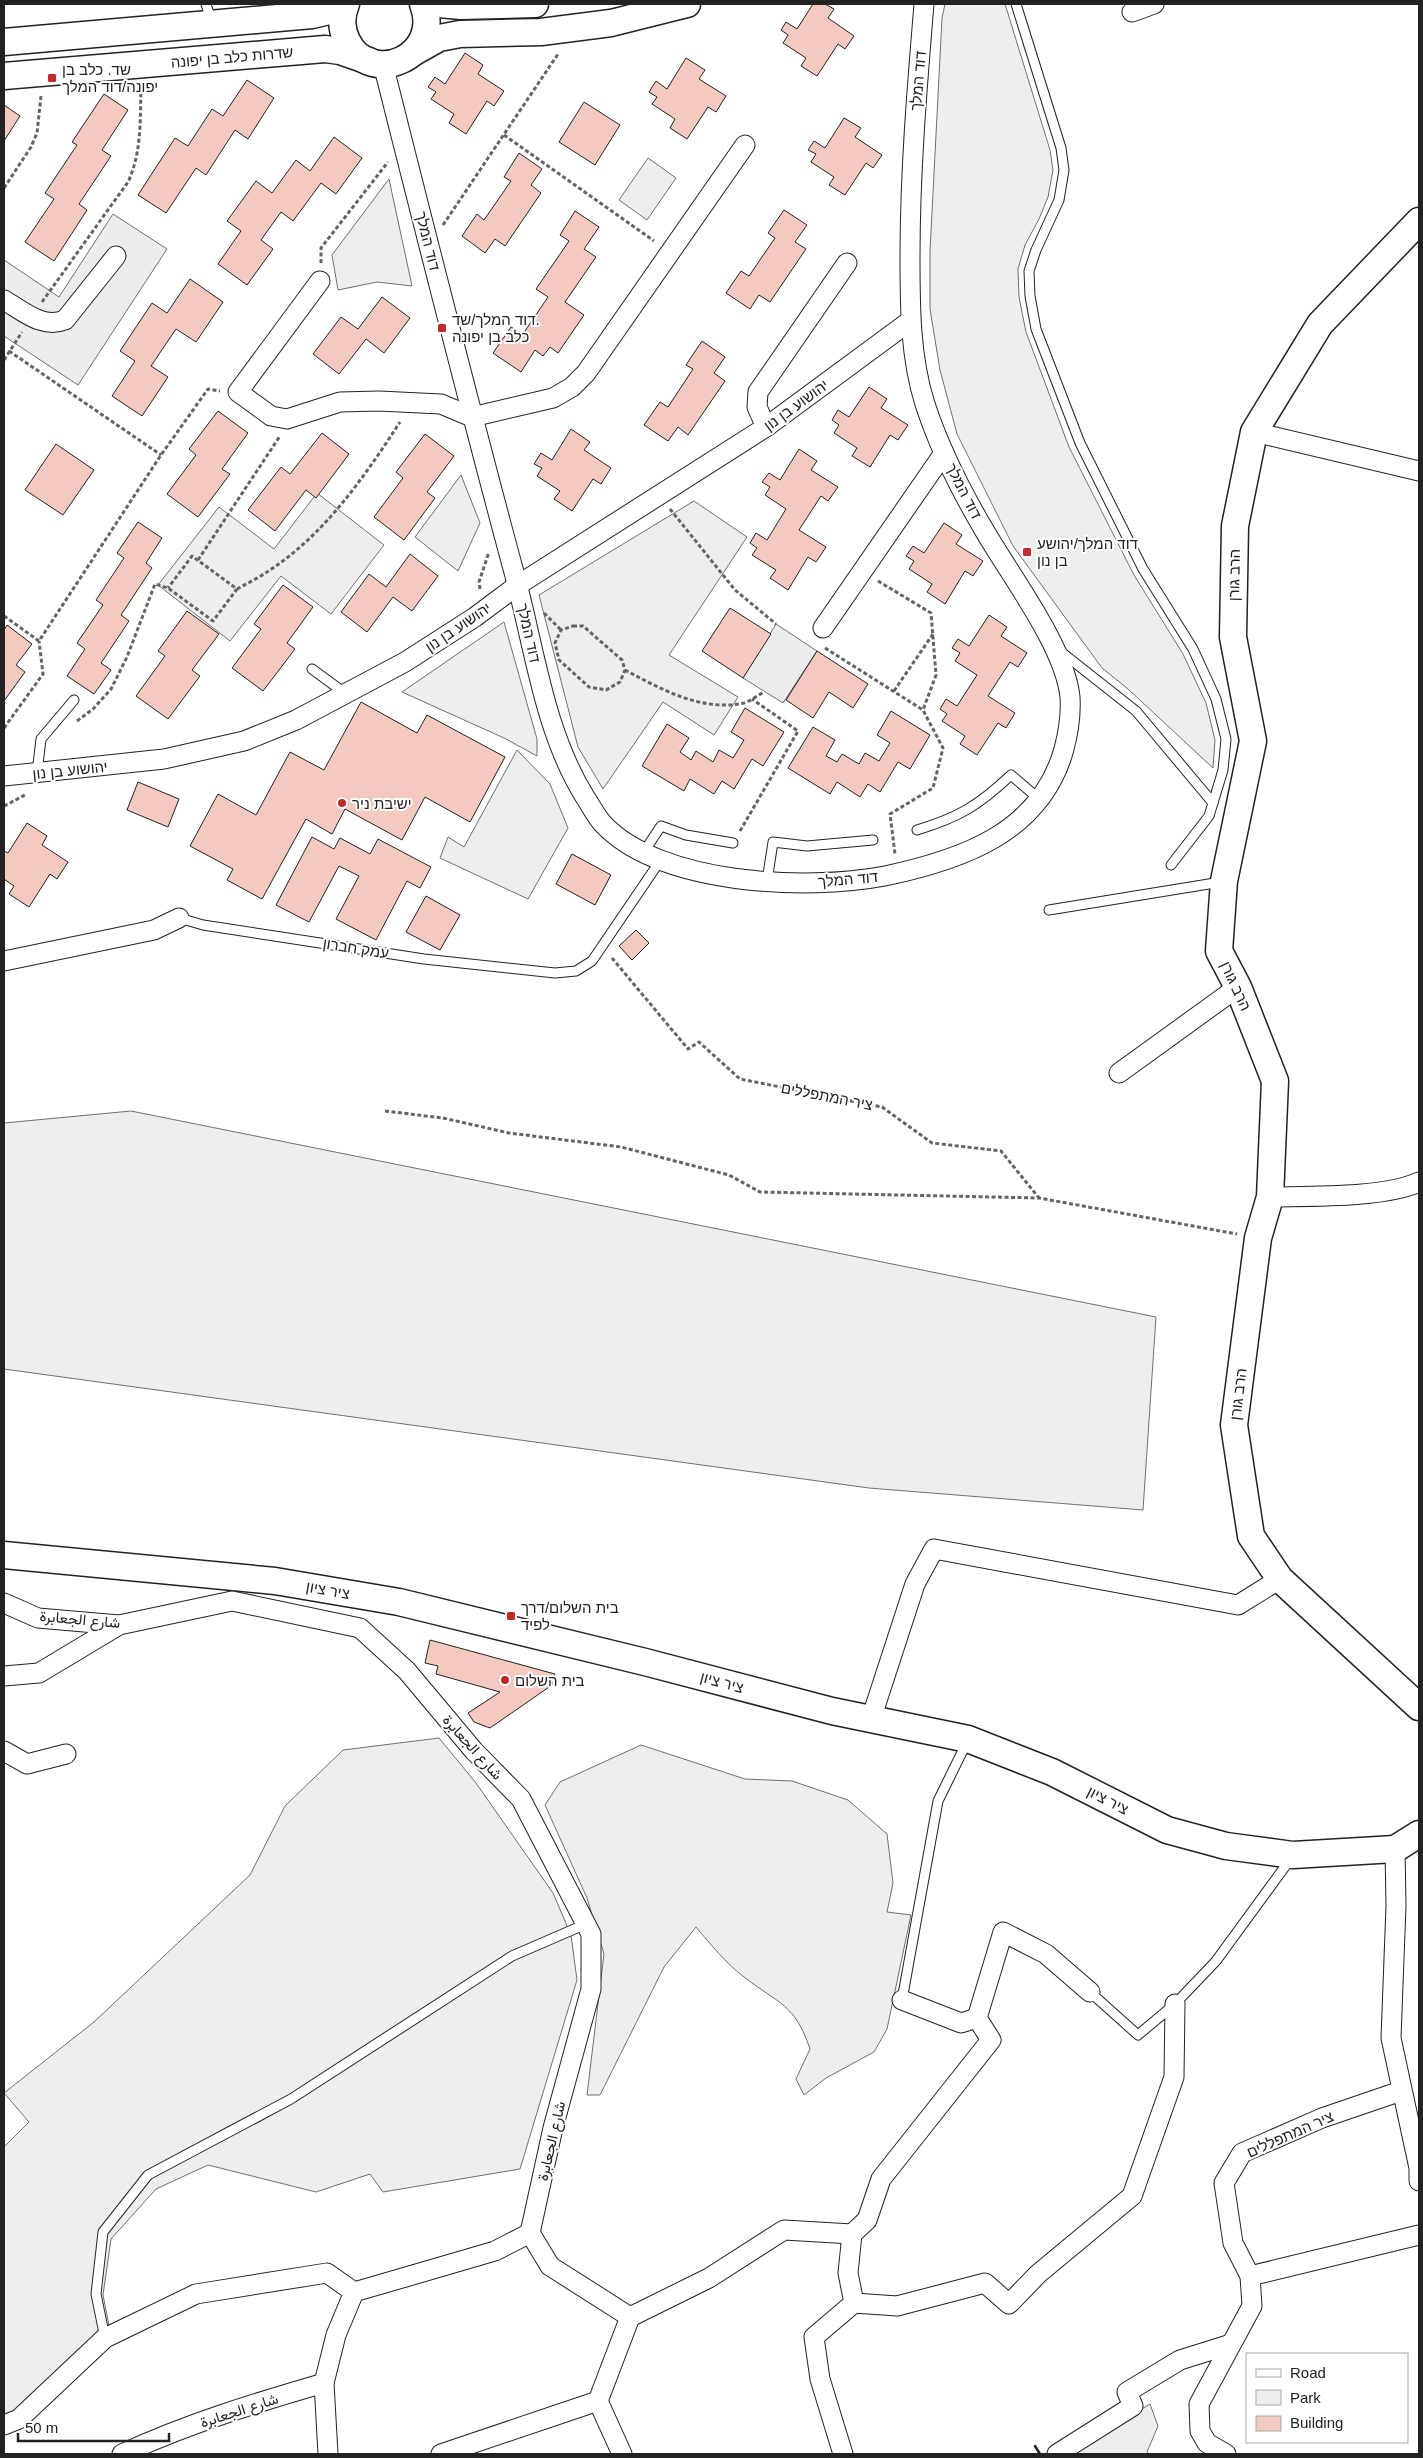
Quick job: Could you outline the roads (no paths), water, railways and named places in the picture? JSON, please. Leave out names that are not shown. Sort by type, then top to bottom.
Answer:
[{"type":"street","points":[[4,42],[209,14],[312,15],[329,11],[340,4]]},
{"type":"street","points":[[346,4],[342,22],[344,34],[350,46],[358,55],[376,63],[394,63],[439,38],[460,34],[541,32],[611,23],[687,4]]},
{"type":"street","points":[[414,52],[422,42],[426,30],[427,18],[423,4]]},
{"type":"street","points":[[439,4],[460,6],[535,4]]},
{"type":"street","name":"דוד המלך","points":[[376,63],[403,143],[472,418],[518,585],[542,688],[565,758],[600,822],[634,849],[652,857],[739,879],[839,882],[897,872],[949,860],[974,849],[1021,820],[1040,800],[1064,750],[1068,724],[1070,697],[1063,670],[1053,646],[982,528],[944,453],[924,400],[910,321],[910,227],[914,119],[924,4]]},
{"type":"street","points":[[1132,12],[1154,4]]},
{"type":"street","name":"שדרות כלב בן יפונה","points":[[4,76],[325,49],[340,51],[376,63]]},
{"type":"street","points":[[320,281],[238,392],[271,416],[292,417],[340,402],[441,404],[472,418],[554,398],[572,387],[586,373],[745,145]]},
{"type":"street","name":"הרב גורן","points":[[1419,221],[1320,324],[1254,432],[1235,526],[1233,637],[1253,742],[1224,881],[1219,950],[1238,987],[1276,1081],[1270,1197],[1258,1238],[1234,1425],[1251,1536],[1280,1579],[1419,1707]]},
{"type":"street","points":[[4,300],[42,322],[54,324],[65,320],[116,256]]},
{"type":"street","points":[[766,427],[757,407],[758,392],[847,263]]},
{"type":"street","name":"יהושוע בן נון","points":[[4,776],[164,759],[244,741],[296,720],[405,662],[518,585],[766,427],[910,321]]},
{"type":"street","points":[[1254,432],[1419,471]]},
{"type":"street","points":[[822,637],[862,572],[944,453]]},
{"type":"street","name":"עמק חברון","points":[[4,961],[154,930],[179,918]]},
{"type":"street","points":[[1119,1073],[1238,987]]},
{"type":"street","points":[[1270,1197],[1334,1195],[1388,1190],[1406,1188],[1419,1182]]},
{"type":"street","points":[[871,1719],[915,1584],[934,1549],[1238,1605],[1280,1579]]},
{"type":"street","name":"ציר ציון","points":[[4,1555],[275,1581],[399,1602],[636,1659],[832,1711],[968,1739],[1052,1772],[1167,1830],[1226,1846],[1293,1855],[1395,1849],[1419,1834]]},
{"type":"street","name":"شارع الجعابرة","points":[[4,1603],[38,1618],[119,1625],[232,1600],[360,1628],[407,1671],[474,1751],[522,1799],[591,1934],[591,1990],[553,2128],[530,2233]]},
{"type":"street","points":[[4,1676],[39,1673],[119,1625]]},
{"type":"street","points":[[4,1751],[28,1764],[66,1754]]},
{"type":"street","points":[[1395,1849],[1396,1906],[1391,2038],[1419,2168],[1419,2181]]},
{"type":"street","points":[[854,2303],[848,2274],[852,2234],[867,2220],[881,2178],[991,2040],[977,2018],[1003,1932],[1046,1954],[1090,1992]]},
{"type":"street","points":[[902,2000],[961,2023],[977,2018]]},
{"type":"street","points":[[842,2454],[820,2379],[814,2337],[854,2303],[896,2306],[985,2283],[1009,2304],[1038,2274],[1132,2196],[1174,2078],[1175,2004]]},
{"type":"street","name":"ציר המתפללים","points":[[1226,2454],[1208,2442],[1200,2431],[1199,2404],[1252,2306],[1250,2276],[1233,2243],[1224,2183],[1242,2153],[1322,2118],[1401,2091]]},
{"type":"street","points":[[622,2454],[598,2402],[630,2317],[710,2278],[784,2230],[852,2234]]},
{"type":"street","points":[[354,2292],[495,2251],[530,2233],[550,2266],[630,2317]]},
{"type":"street","points":[[1250,2276],[1419,2235]]},
{"type":"street","points":[[4,2425],[19,2419],[105,2338],[196,2294],[327,2273],[354,2292]]},
{"type":"street","points":[[328,2454],[324,2383],[336,2335],[354,2292]]},
{"type":"street","points":[[1057,2454],[1134,2406],[1127,2392],[1180,2360],[1231,2344]]},
{"type":"street","name":"شارع الجعابرة","points":[[122,2454],[163,2435],[243,2407],[324,2383]]},
{"type":"street","points":[[441,2454],[598,2402]]},
{"type":"lane","points":[[1016,4],[1061,148],[1064,170],[1058,200],[1029,271],[1030,296],[1036,329],[1080,443],[1143,570],[1193,649],[1216,699],[1226,739],[1223,770],[1210,816],[1171,865]]},
{"type":"lane","points":[[1053,646],[1136,712],[1213,803]]},
{"type":"lane","points":[[312,669],[346,694]]},
{"type":"lane","points":[[37,773],[41,739],[74,700]]},
{"type":"lane","points":[[918,830],[948,821],[973,808],[1011,775],[1040,800]]},
{"type":"lane","name":"עמק חברון","points":[[179,918],[203,925],[414,957],[555,973],[576,971],[592,961],[602,946],[652,857],[661,826],[686,835],[733,843]]},
{"type":"lane","points":[[767,881],[773,842],[815,845],[873,840]]},
{"type":"lane","points":[[1049,910],[1224,881]]},
{"type":"lane","points":[[902,2000],[938,1801],[968,1739]]},
{"type":"lane","points":[[1090,1992],[1138,2035],[1175,2004],[1216,1961],[1293,1855]]},
{"type":"lane","points":[[105,2338],[96,2294],[103,2232],[148,2175],[291,2099],[512,1956],[586,1924]]},
{"type":"place","name":"שד. כלב בן יפונה/דוד המלך","points":[[52,78]]},
{"type":"place","name":"דוד המלך/שד. כלב בן יפונה","points":[[442,328]]},
{"type":"place","name":"דוד המלך/יהושע בן נון","points":[[1027,552]]},
{"type":"place","name":"ישיבת ניר","points":[[342,803]]},
{"type":"place","name":"בית השלום/דרך לפיד","points":[[511,1616]]},
{"type":"place","name":"בית השלום","points":[[505,1680]]}]
